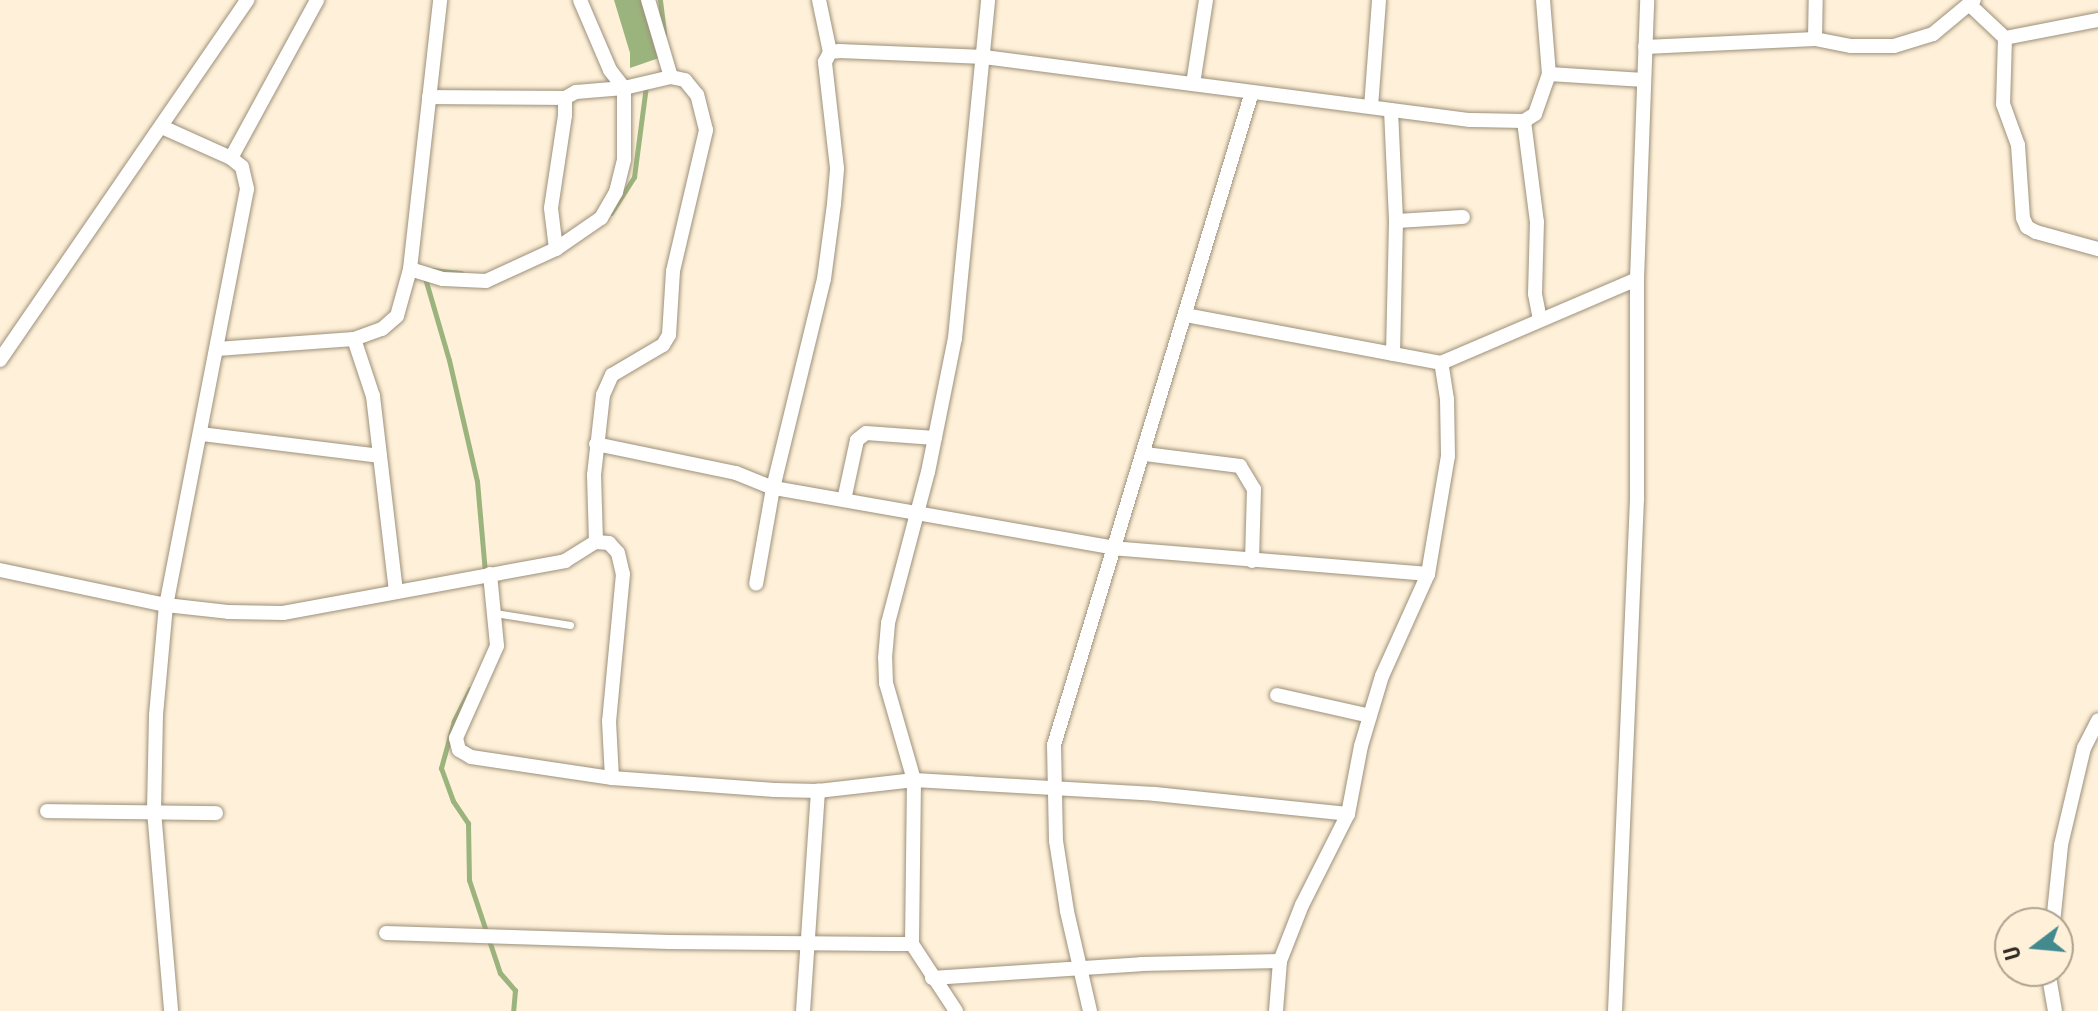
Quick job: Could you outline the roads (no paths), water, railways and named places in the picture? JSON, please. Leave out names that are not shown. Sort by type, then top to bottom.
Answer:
[{"type":"street","points":[[0,360],[247,0]]},
{"type":"street","points":[[231,158],[317,0]]},
{"type":"street","points":[[217,349],[354,339],[382,329],[397,316],[410,269],[440,0]]},
{"type":"street","points":[[410,269],[443,279],[486,281],[556,249],[601,218],[616,192],[624,159],[624,88],[610,70],[580,0]]},
{"type":"street","points":[[648,0],[671,77]]},
{"type":"street","points":[[756,584],[773,488],[824,279],[834,204],[837,168],[825,62],[830,52],[819,0]]},
{"type":"street","points":[[956,1011],[912,944],[914,780],[886,683],[885,658],[888,623],[918,513],[955,338],[988,0]]},
{"type":"street","points":[[1193,84],[1206,0]]},
{"type":"street","points":[[1371,107],[1379,0]]},
{"type":"street","points":[[830,52],[984,57],[1470,120],[1524,121],[1535,114],[1549,74],[1543,0]]},
{"type":"street","points":[[1615,1011],[1637,499],[1637,279],[1647,0]]},
{"type":"street","points":[[1815,39],[1816,0]]},
{"type":"street","points":[[1645,47],[1815,39],[1851,46],[1894,46],[1933,34],[1972,3],[2005,38],[2003,104],[2018,145],[2023,218],[2027,227],[2098,249]]},
{"type":"street","points":[[2005,38],[2098,20]]},
{"type":"street","points":[[1549,74],[1644,80]]},
{"type":"street","points":[[429,97],[565,98],[576,92],[624,88],[671,77],[685,80],[697,95],[706,130],[673,271],[669,335],[663,345],[617,372],[608,381],[596,444],[596,542]]},
{"type":"street","points":[[1090,1011],[1056,841],[1054,745],[1145,454],[1252,92]]},
{"type":"street","points":[[556,249],[551,208],[565,98]]},
{"type":"street","points":[[1391,110],[1396,221],[1393,354]]},
{"type":"street","points":[[1524,121],[1537,222],[1535,294],[1540,320]]},
{"type":"street","points":[[162,127],[231,158],[242,167],[247,189],[166,605],[156,715],[154,811],[171,1011]]},
{"type":"street","points":[[1396,221],[1463,217]]},
{"type":"street","points":[[1185,315],[1441,363],[1637,279]]},
{"type":"street","points":[[354,339],[373,396],[396,591]]},
{"type":"street","points":[[1276,1011],[1280,961],[1302,905],[1348,814],[1382,676],[1428,574],[1448,456],[1447,399],[1441,363]]},
{"type":"street","points":[[844,500],[857,440],[866,433],[935,438]]},
{"type":"street","points":[[201,434],[380,456]]},
{"type":"street","points":[[596,444],[736,473],[773,488],[1115,548],[1428,574]]},
{"type":"street","points":[[1145,454],[1240,466],[1254,489],[1252,561]]},
{"type":"street","points":[[0,570],[166,605],[228,612],[283,613],[565,561],[596,542],[609,543],[618,553],[623,574],[609,721],[612,778]]},
{"type":"street","points":[[493,574],[497,646],[457,736],[459,750],[491,762],[612,778],[818,791],[914,780],[1055,787],[1348,814]]},
{"type":"street","points":[[1277,695],[1370,716]]},
{"type":"street","points":[[2055,907],[2061,845],[2084,748],[2098,720]]},
{"type":"street","points":[[803,1011],[818,791]]},
{"type":"street","points":[[47,811],[216,813]]},
{"type":"street","points":[[386,933],[912,944]]},
{"type":"street","points":[[932,978],[1079,968],[1280,961]]},
{"type":"street","points":[[2051,987],[2055,1011]]},
{"type":"lane","points":[[495,613],[570,625]]},
{"type":"waterway","points":[[660,0],[664,34]]},
{"type":"waterway","points":[[611,213],[634,177],[646,86]]},
{"type":"waterway","points":[[432,270],[461,273]]},
{"type":"waterway","points":[[425,278],[449,360],[477,481],[485,573]]},
{"type":"waterway","points":[[470,689],[454,721],[441,768],[453,801],[468,823],[469,880],[500,973],[515,990],[513,1011]]}]
